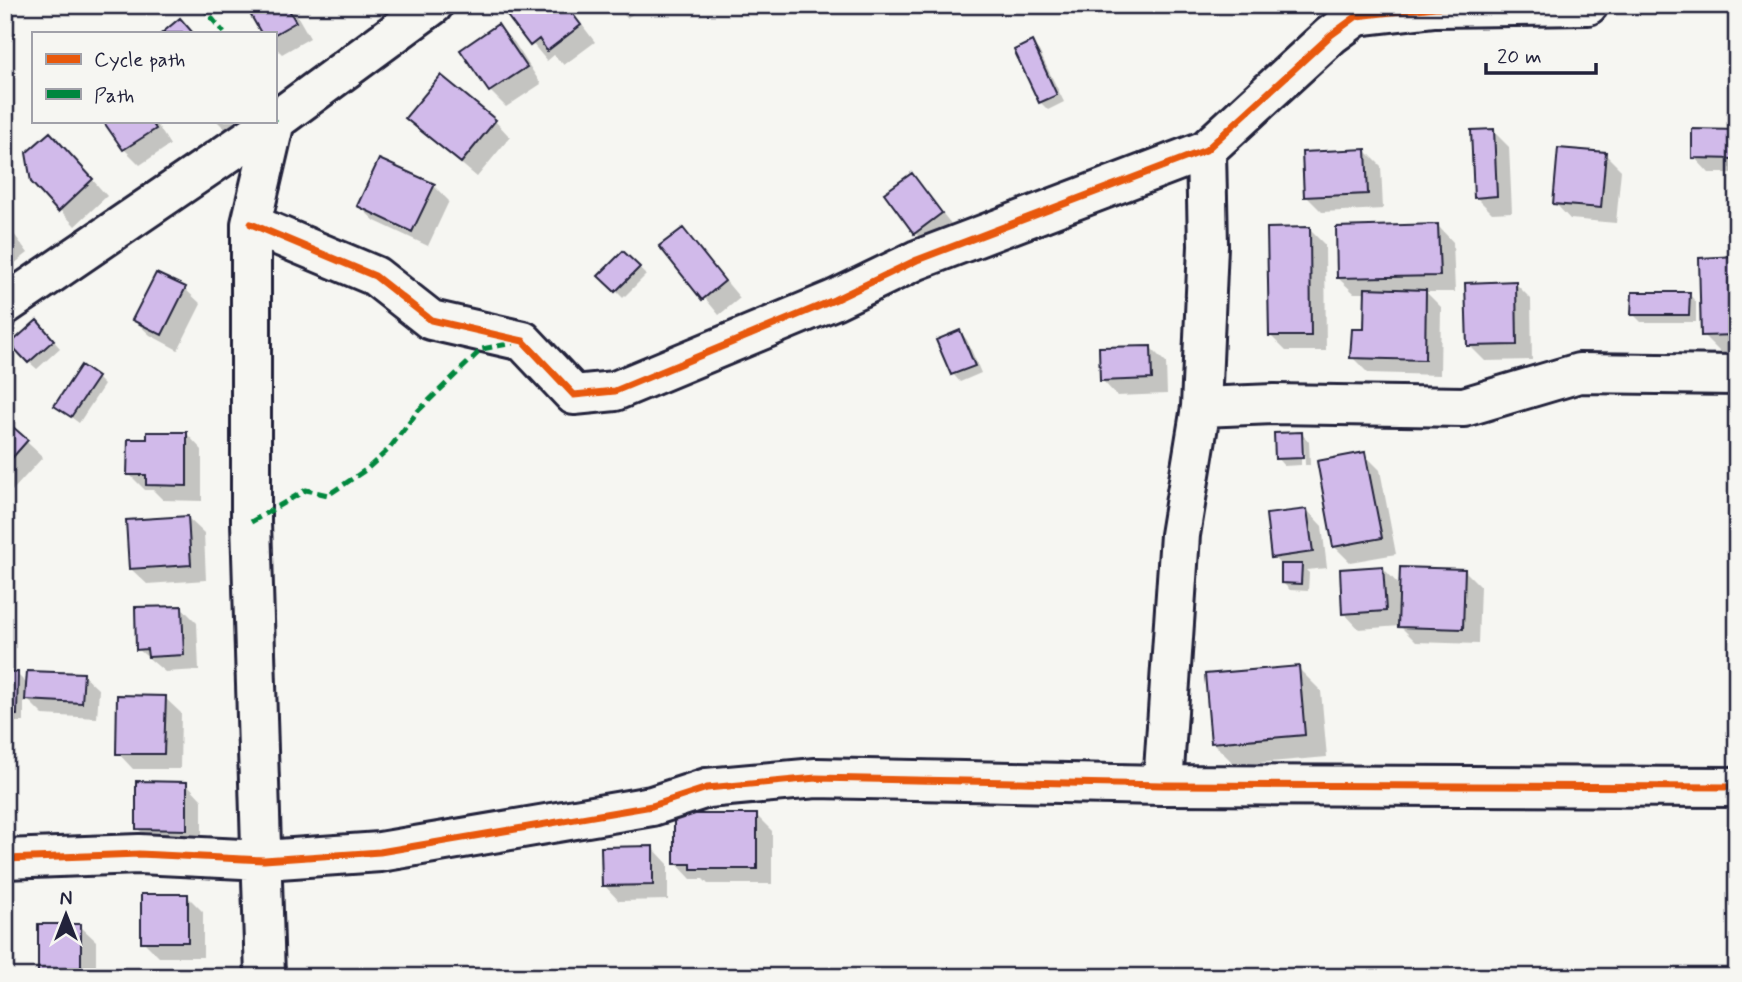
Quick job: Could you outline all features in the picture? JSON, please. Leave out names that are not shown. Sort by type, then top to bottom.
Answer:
[{"type":"street","points":[[276,120],[433,5]]},
{"type":"street","points":[[251,224],[375,276],[430,320],[523,341],[574,395],[615,391],[834,300],[916,260],[1206,150],[1331,35],[1357,16],[1436,7],[1588,5]]},
{"type":"street","points":[[5,305],[274,122]]},
{"type":"street","points":[[265,977],[264,860],[251,522],[251,224],[275,122]]},
{"type":"street","points":[[1163,785],[1180,535],[1200,407],[1208,246],[1206,150]]},
{"type":"street","points":[[1200,407],[1274,404],[1464,407],[1579,373],[1737,375]]},
{"type":"street","points":[[5,859],[139,854],[264,860],[380,852],[652,806],[707,788],[816,778],[1163,785],[1737,787]]},
{"type":"building","points":[[245,5],[286,5],[296,22],[276,33],[260,32]]},
{"type":"building","points":[[515,5],[566,5],[581,25],[547,51],[539,39],[530,46],[505,13]]},
{"type":"building","points":[[180,18],[192,32],[163,32]]},
{"type":"building","points":[[498,24],[527,67],[489,92],[460,50]]},
{"type":"building","points":[[1032,41],[1057,95],[1039,103],[1014,50]]},
{"type":"building","points":[[441,75],[496,120],[461,163],[405,118]]},
{"type":"building","points":[[104,122],[152,122],[156,129],[123,150]]},
{"type":"building","points":[[1494,129],[1497,196],[1474,198],[1471,130]]},
{"type":"building","points":[[1692,129],[1737,130],[1737,159],[1692,158]]},
{"type":"building","points":[[50,132],[93,179],[58,212],[31,182],[26,153]]},
{"type":"building","points":[[1558,148],[1606,152],[1601,208],[1553,204]]},
{"type":"building","points":[[1366,149],[1368,194],[1304,197],[1302,152]]},
{"type":"building","points":[[379,159],[435,184],[412,232],[357,206]]},
{"type":"building","points":[[912,173],[942,213],[914,234],[884,193]]},
{"type":"building","points":[[1438,224],[1440,276],[1337,278],[1336,227]]},
{"type":"building","points":[[1310,227],[1311,336],[1269,336],[1267,228]]},
{"type":"building","points":[[683,228],[725,281],[702,300],[659,246]]},
{"type":"building","points":[[623,251],[640,267],[615,292],[598,276]]},
{"type":"building","points":[[1737,256],[1737,335],[1701,336],[1699,258]]},
{"type":"building","points":[[156,273],[186,287],[162,335],[132,320]]},
{"type":"building","points":[[1516,281],[1517,345],[1467,346],[1465,283]]},
{"type":"building","points":[[1365,288],[1426,290],[1425,360],[1350,358],[1352,329],[1364,329]]},
{"type":"building","points":[[1632,292],[1690,292],[1689,315],[1631,315]]},
{"type":"building","points":[[37,320],[54,340],[28,363],[10,344]]},
{"type":"building","points":[[960,330],[975,366],[951,375],[936,340]]},
{"type":"building","points":[[1151,346],[1152,379],[1100,381],[1099,347]]},
{"type":"building","points":[[81,365],[98,377],[71,417],[54,406]]},
{"type":"building","points":[[5,420],[28,440],[5,466]]},
{"type":"building","points":[[147,432],[187,432],[187,486],[146,485],[146,475],[127,475],[128,439],[147,439]]},
{"type":"building","points":[[1302,432],[1303,458],[1275,459],[1274,433]]},
{"type":"building","points":[[1365,452],[1382,538],[1333,547],[1317,461]]},
{"type":"building","points":[[1307,509],[1313,552],[1271,558],[1266,514]]},
{"type":"building","points":[[188,516],[191,565],[129,569],[126,520]]},
{"type":"building","points":[[1281,564],[1302,564],[1301,584],[1281,583]]},
{"type":"building","points":[[1383,566],[1386,611],[1342,614],[1340,569]]},
{"type":"building","points":[[1400,567],[1465,569],[1463,629],[1398,627]]},
{"type":"building","points":[[182,606],[184,655],[148,657],[147,649],[136,650],[135,607]]},
{"type":"building","points":[[1299,666],[1305,735],[1211,743],[1205,674]]},
{"type":"building","points":[[27,671],[84,673],[82,703],[25,700]]},
{"type":"building","points":[[5,672],[18,672],[17,715],[5,715]]},
{"type":"building","points":[[117,695],[166,696],[164,754],[116,754]]},
{"type":"building","points":[[136,781],[187,782],[187,830],[136,829]]},
{"type":"building","points":[[674,814],[757,814],[757,869],[691,869],[691,864],[674,864]]},
{"type":"building","points":[[653,846],[653,885],[602,886],[601,847]]},
{"type":"building","points":[[141,894],[188,894],[188,942],[141,942]]},
{"type":"building","points":[[38,924],[81,924],[81,977],[38,977]]},
{"type":"marked path","points":[[201,5],[223,32]]},
{"type":"marked path","points":[[251,522],[306,490],[328,495],[367,469],[389,449],[418,411],[482,349],[513,343]]},
{"type":"cycle path","points":[[251,224],[375,276],[431,320],[523,341],[574,395],[615,391],[834,300],[917,260],[1206,150],[1331,35],[1357,16],[1435,7],[1588,5]]},
{"type":"cycle path","points":[[5,859],[139,854],[264,860],[380,852],[652,806],[707,788],[816,778],[1163,785],[1737,787]]}]
